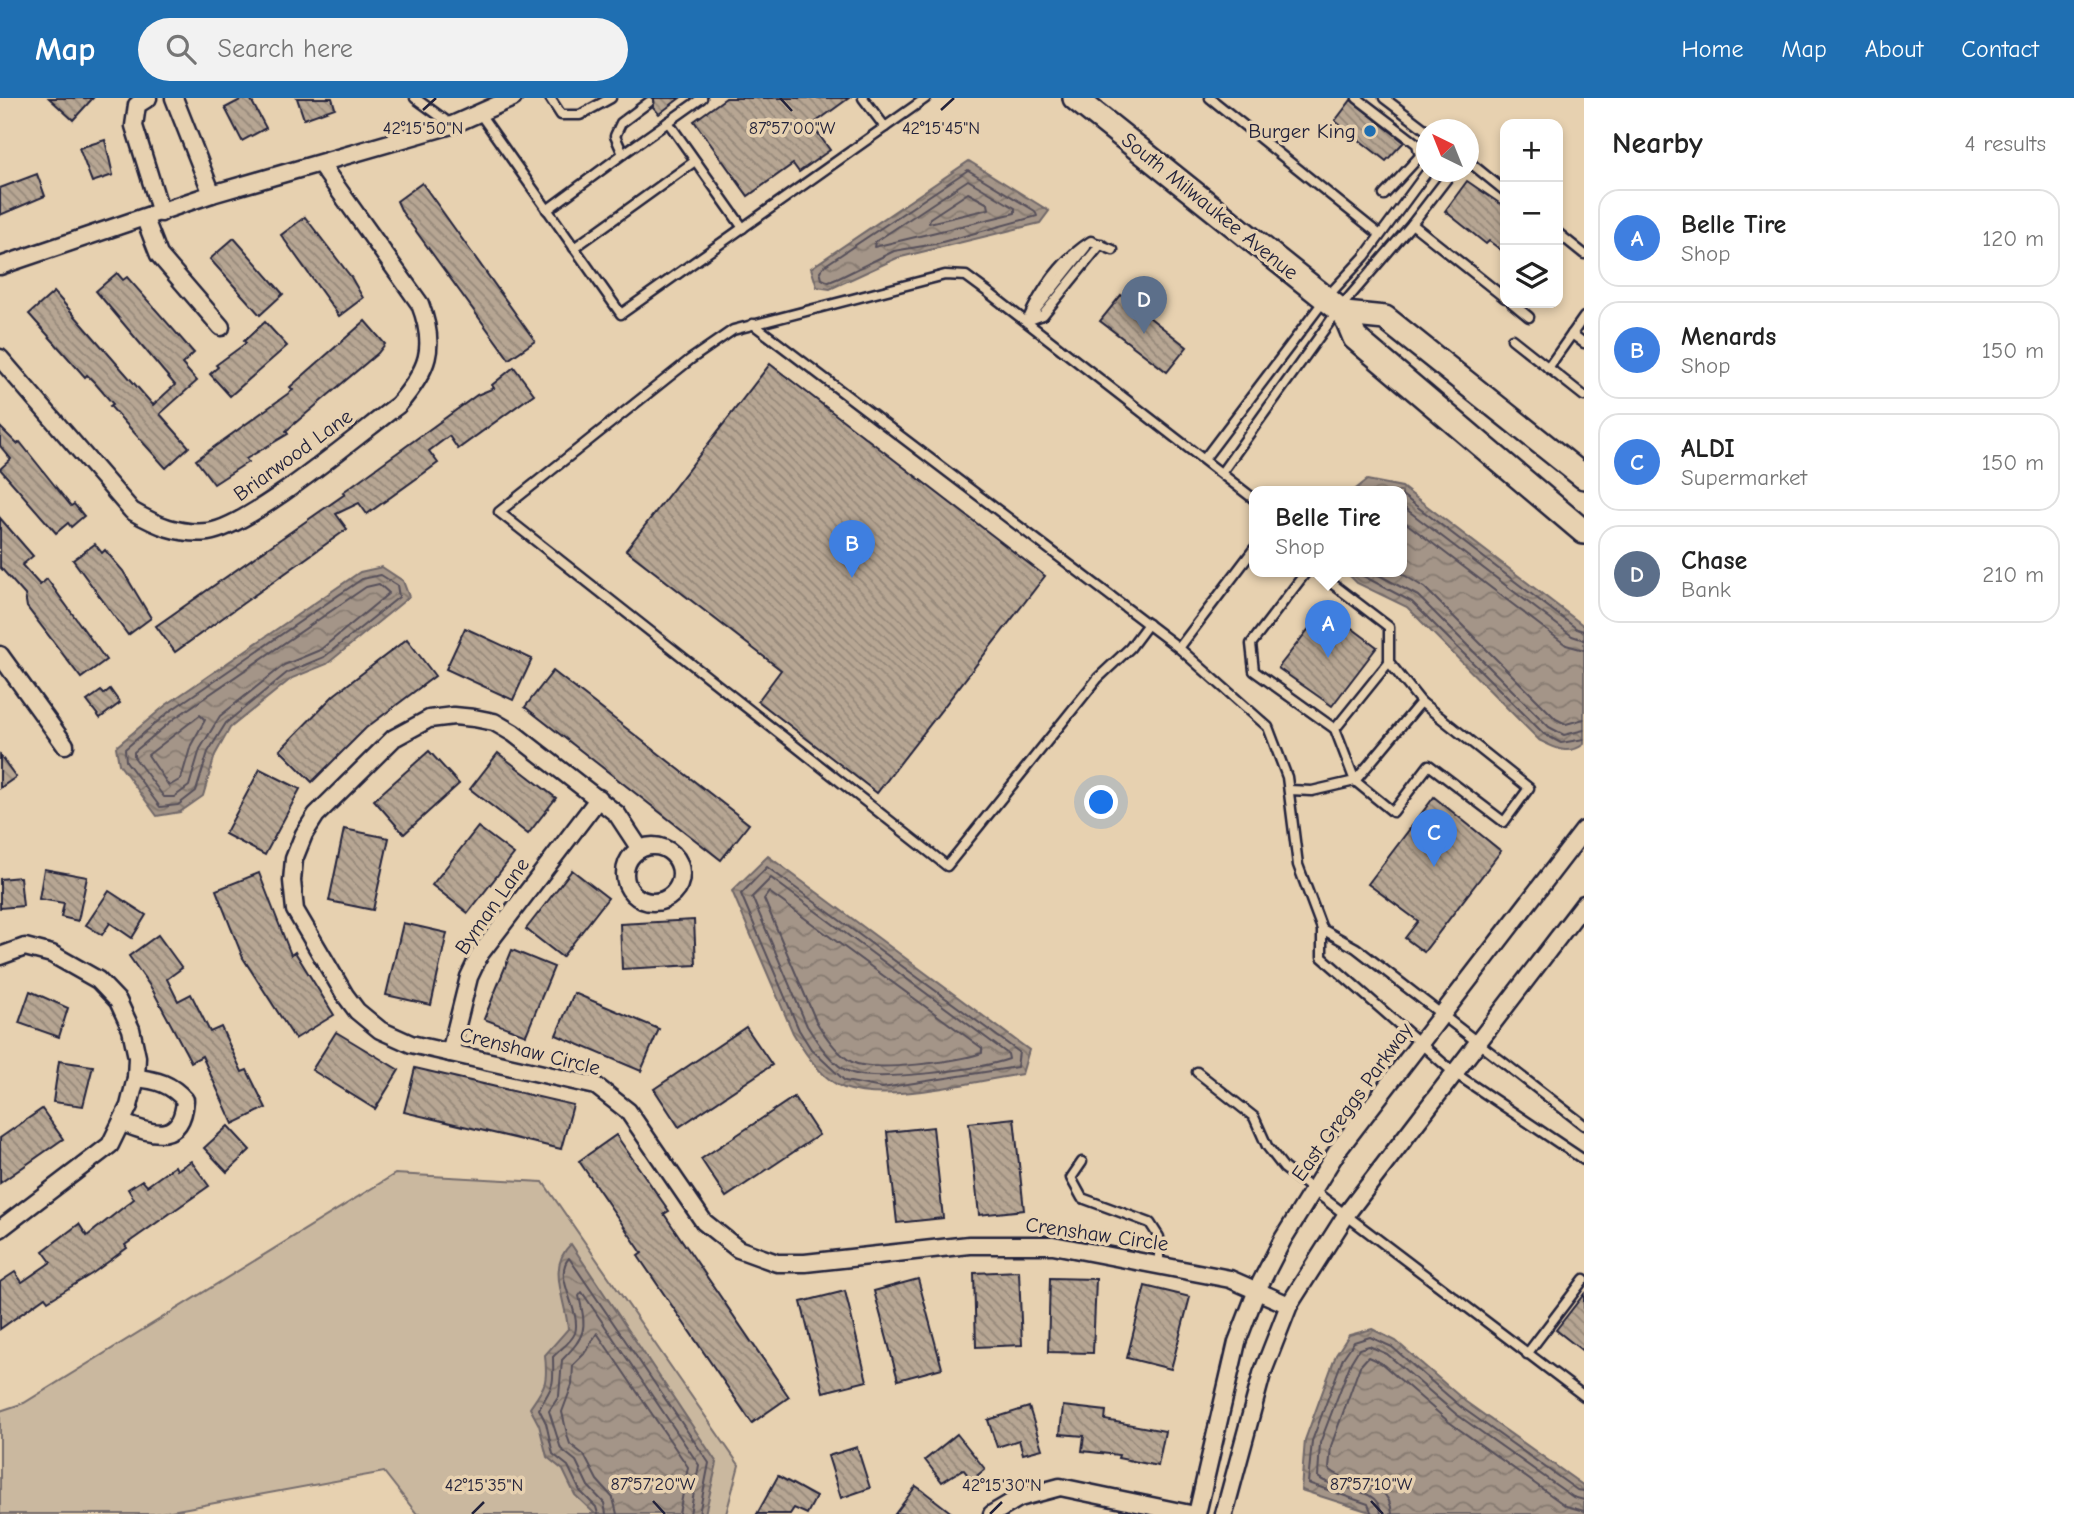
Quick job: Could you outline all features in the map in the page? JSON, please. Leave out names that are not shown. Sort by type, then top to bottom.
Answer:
[{"type":"main road","name":"South Milwaukee Avenue","points":[[1075,98],[1337,307],[1355,338],[1584,532]]},
{"type":"main road","points":[[1337,307],[1385,318],[1583,473]]},
{"type":"street","points":[[148,98],[137,105],[134,126],[161,213]]},
{"type":"street","points":[[174,98],[212,194]]},
{"type":"street","points":[[0,266],[145,219],[212,194],[321,165],[452,125],[513,98]]},
{"type":"street","name":"Briarwood Lane","points":[[0,358],[132,511],[158,527],[208,532],[228,527],[256,510],[398,405],[414,387],[428,360],[429,329],[420,304],[321,165]]},
{"type":"street","points":[[145,219],[159,255],[221,327]]},
{"type":"street","points":[[0,655],[65,745]]},
{"type":"street","name":"Crenshaw Circle","points":[[640,849],[617,814],[599,798],[494,722],[454,716],[429,719],[394,738],[316,815],[304,834],[292,868],[295,909],[345,995],[357,1011],[380,1030],[411,1044],[596,1086],[628,1111],[704,1222],[738,1249],[777,1264],[1014,1243],[1053,1245],[1205,1272],[1258,1290],[1289,1306]]},
{"type":"street","name":"Byman Lane","points":[[450,1053],[469,977],[480,954],[599,798]]},
{"type":"street","name":"East Greggs Parkway","points":[[1197,1514],[1224,1388],[1237,1342],[1258,1290],[1312,1190],[1338,1150],[1584,830]]},
{"type":"street","points":[[1224,1514],[1262,1374],[1289,1306],[1346,1216],[1584,904]]},
{"type":"street","points":[[0,956],[25,947],[52,954],[98,980],[118,1001],[131,1029],[136,1057],[136,1078],[122,1123],[110,1145],[0,1229]]},
{"type":"street","points":[[122,1123],[156,1135],[170,1131],[184,1116],[186,1100],[174,1088],[156,1080],[136,1078]]},
{"type":"street","points":[[992,1514],[1018,1498],[1060,1487],[1190,1514]]},
{"type":"lane","points":[[415,98],[452,125]]},
{"type":"lane","points":[[550,98],[561,114],[580,115],[611,98]]},
{"type":"lane","points":[[547,210],[702,98]]},
{"type":"lane","points":[[863,98],[884,127]]},
{"type":"lane","points":[[480,114],[621,314],[926,98]]},
{"type":"lane","points":[[1210,98],[1379,234]]},
{"type":"lane","points":[[1357,98],[1417,144],[1420,156],[1384,195]]},
{"type":"lane","points":[[1384,98],[1416,122]]},
{"type":"lane","points":[[623,154],[615,136],[621,122],[649,102]]},
{"type":"lane","points":[[668,122],[743,228]]},
{"type":"lane","points":[[574,248],[695,161]]},
{"type":"lane","points":[[1479,170],[1500,187]]},
{"type":"lane","points":[[1222,472],[1337,307],[1379,234],[1419,182]]},
{"type":"lane","points":[[1205,458],[1412,224],[1444,182]]},
{"type":"lane","points":[[1412,224],[1500,294]]},
{"type":"lane","points":[[1563,237],[1584,254]]},
{"type":"lane","points":[[1027,321],[1037,300],[1074,252],[1091,241],[1113,250]]},
{"type":"lane","points":[[1027,321],[1043,315],[1101,244]]},
{"type":"lane","points":[[1148,624],[1130,648],[1098,678],[947,866],[499,512],[691,359],[733,330],[945,275],[966,276],[1249,494]]},
{"type":"lane","points":[[1518,308],[1530,317]]},
{"type":"lane","points":[[1548,368],[1584,317]]},
{"type":"lane","points":[[753,324],[1179,648],[1268,727],[1289,790],[1298,865],[1322,929],[1322,957],[1419,1045],[1454,1072],[1584,1160]]},
{"type":"lane","points":[[1572,334],[1584,343]]},
{"type":"lane","points":[[1512,339],[1584,396]]},
{"type":"lane","points":[[1179,648],[1249,557]]},
{"type":"lane","points":[[1302,577],[1251,644],[1254,671],[1335,729],[1355,781],[1393,812],[1429,765],[1504,822],[1529,788],[1421,702],[1389,662]]},
{"type":"lane","points":[[1324,577],[1390,627],[1389,662],[1335,729]]},
{"type":"lane","points":[[1289,790],[1312,791],[1355,781],[1421,702]]},
{"type":"lane","points":[[1322,929],[1356,948],[1584,1125]]},
{"type":"lane","points":[[1197,1072],[1254,1117],[1267,1146],[1284,1168],[1584,1396]]},
{"type":"lane","points":[[1082,1162],[1071,1178],[1082,1198],[1150,1223],[1159,1237],[1159,1265]]},
{"type":"lane","points":[[1527,1354],[1584,1279]]},
{"type":"shaded area","points":[[395,1174],[543,1182],[739,1465],[726,1514],[417,1514],[384,1472],[155,1514],[0,1514],[0,1411],[24,1403]]},
{"type":"water","points":[[969,161],[1049,211],[1040,223],[897,258],[830,289],[817,287],[811,268]]},
{"type":"water","points":[[1367,480],[1397,486],[1360,486]]},
{"type":"water","points":[[1407,491],[1584,626],[1584,744],[1567,750],[1539,740],[1407,607],[1357,583],[1351,577],[1407,577]]},
{"type":"water","points":[[382,567],[403,581],[409,597],[327,664],[292,678],[230,728],[215,755],[203,796],[180,812],[157,816],[119,764],[116,747],[166,705],[360,572]]},
{"type":"water","points":[[768,856],[1029,1050],[1022,1074],[932,1090],[884,1094],[844,1088],[828,1079],[808,1057],[793,1033],[732,891]]},
{"type":"water","points":[[571,1244],[717,1463],[705,1514],[595,1514],[575,1495],[563,1470],[547,1457],[539,1425],[530,1408],[544,1384],[545,1355],[568,1329],[559,1273],[564,1253]]},
{"type":"water","points":[[1372,1329],[1396,1341],[1466,1402],[1584,1486],[1584,1514],[1376,1514],[1301,1490],[1305,1440],[1336,1355],[1349,1335]]},
{"type":"building","points":[[49,98],[93,98],[73,120]]},
{"type":"building","points":[[244,98],[250,98],[266,128],[242,141],[225,108]]},
{"type":"building","points":[[297,98],[332,98],[335,108],[304,119]]},
{"type":"building","points":[[654,98],[680,98],[659,114],[653,107]]},
{"type":"building","points":[[726,98],[849,98],[812,125],[830,150],[799,172],[793,164],[748,196],[694,121]]},
{"type":"building","name":"Burger King","points":[[1351,100],[1404,142],[1386,161],[1335,121]]},
{"type":"building","points":[[105,140],[113,175],[92,182],[79,148]]},
{"type":"building","points":[[37,174],[45,196],[0,215],[0,188]]},
{"type":"building","points":[[1466,182],[1500,204],[1500,249],[1489,241],[1486,244],[1445,211]]},
{"type":"building","points":[[422,183],[535,341],[509,359],[402,212],[397,201]]},
{"type":"building","points":[[305,217],[351,277],[363,298],[339,316],[281,235]]},
{"type":"building","points":[[234,238],[283,294],[260,315],[210,259]]},
{"type":"building","points":[[117,273],[123,280],[127,277],[194,353],[182,364],[197,381],[160,414],[189,447],[166,468],[110,406],[113,404],[94,382],[87,375],[85,377],[29,314],[54,292],[153,405],[175,385],[96,291]]},
{"type":"building","points":[[1121,295],[1187,347],[1167,372],[1100,321]]},
{"type":"building","points":[[365,321],[385,344],[378,353],[286,431],[288,434],[246,459],[248,462],[214,484],[196,460],[293,390],[290,387]]},
{"type":"building","points":[[265,322],[287,346],[230,396],[210,374],[218,367],[216,365],[246,343],[244,341]]},
{"type":"building","points":[[770,364],[1045,576],[877,793],[758,701],[781,670],[626,550]]},
{"type":"building","points":[[514,367],[534,394],[458,449],[449,436],[429,451],[438,463],[367,514],[359,503],[336,514],[347,529],[175,652],[156,626],[345,494],[343,492],[477,395],[494,388],[492,385]]},
{"type":"building","points":[[0,427],[17,444],[20,442],[71,506],[74,504],[84,516],[71,527],[68,523],[56,533],[0,469],[11,459],[0,446]]},
{"type":"building","points":[[0,518],[33,556],[22,565],[40,585],[47,579],[106,660],[81,678],[27,607],[25,595],[0,567]]},
{"type":"building","points":[[95,544],[102,553],[105,550],[123,571],[151,618],[128,635],[73,560]]},
{"type":"building","points":[[1325,608],[1377,647],[1332,706],[1278,668]]},
{"type":"building","points":[[465,628],[532,659],[513,700],[446,669]]},
{"type":"building","points":[[407,639],[435,676],[366,728],[312,782],[280,750],[334,695]]},
{"type":"building","points":[[553,671],[749,824],[721,860],[525,707]]},
{"type":"building","points":[[110,689],[120,703],[100,718],[87,701],[101,691],[104,694]]},
{"type":"building","points":[[429,751],[459,784],[404,834],[374,800]]},
{"type":"building","points":[[498,753],[556,798],[528,834],[470,789]]},
{"type":"building","points":[[0,755],[16,777],[0,788]]},
{"type":"building","points":[[260,769],[300,789],[265,855],[225,834]]},
{"type":"building","points":[[1434,797],[1501,851],[1424,952],[1405,938],[1418,921],[1368,884]]},
{"type":"building","points":[[478,827],[514,854],[468,913],[432,885]]},
{"type":"building","points":[[344,829],[389,838],[373,910],[329,901]]},
{"type":"building","points":[[44,869],[87,877],[78,921],[61,917],[64,903],[39,899]]},
{"type":"building","points":[[572,870],[608,898],[562,957],[526,929]]},
{"type":"building","points":[[259,873],[291,955],[295,952],[334,1015],[295,1039],[243,958],[216,890]]},
{"type":"building","points":[[20,877],[23,906],[0,908],[0,879]]},
{"type":"building","points":[[109,891],[146,915],[132,938],[110,923],[102,935],[86,925]]},
{"type":"building","points":[[694,920],[696,965],[622,969],[620,924]]},
{"type":"building","points":[[403,923],[447,933],[431,1005],[386,995]]},
{"type":"building","points":[[158,935],[182,968],[167,979],[178,1001],[191,994],[210,1032],[221,1027],[242,1072],[247,1070],[266,1108],[233,1124],[202,1056],[191,1062],[152,989],[129,956]]},
{"type":"building","points":[[512,950],[554,967],[526,1035],[484,1019]]},
{"type":"building","points":[[30,991],[68,1008],[59,1037],[19,1023]]},
{"type":"building","points":[[574,993],[659,1029],[641,1071],[556,1035]]},
{"type":"building","points":[[746,1027],[772,1065],[679,1127],[654,1089]]},
{"type":"building","points":[[336,1032],[399,1070],[375,1109],[312,1070]]},
{"type":"building","points":[[59,1061],[93,1066],[83,1106],[53,1102]]},
{"type":"building","points":[[415,1068],[573,1105],[561,1149],[404,1112]]},
{"type":"building","points":[[794,1097],[819,1135],[726,1197],[701,1159]]},
{"type":"building","points":[[42,1109],[63,1139],[0,1183],[0,1138]]},
{"type":"building","points":[[1014,1118],[1024,1210],[979,1215],[969,1123]]},
{"type":"building","points":[[228,1126],[250,1150],[227,1172],[204,1148]]},
{"type":"building","points":[[933,1127],[943,1218],[897,1223],[887,1132]]},
{"type":"building","points":[[616,1135],[669,1211],[664,1214],[789,1397],[752,1423],[638,1256],[642,1253],[579,1161]]},
{"type":"building","points":[[191,1161],[209,1186],[125,1245],[127,1248],[93,1273],[48,1301],[45,1297],[0,1329],[0,1282],[15,1272],[22,1282],[51,1262],[43,1251],[79,1224],[87,1236],[134,1199],[128,1189],[142,1180],[147,1186],[175,1166],[177,1170]]},
{"type":"building","points":[[1019,1271],[1022,1345],[976,1347],[974,1273]]},
{"type":"building","points":[[1050,1278],[1096,1279],[1093,1353],[1048,1352]]},
{"type":"building","points":[[918,1279],[942,1368],[898,1380],[874,1291]]},
{"type":"building","points":[[1145,1286],[1190,1297],[1171,1369],[1127,1358]]},
{"type":"building","points":[[845,1291],[867,1381],[823,1392],[801,1302]]},
{"type":"building","points":[[1584,1294],[1584,1352],[1556,1330]]},
{"type":"building","points":[[1063,1406],[1106,1411],[1105,1420],[1165,1431],[1158,1466],[1118,1458],[1119,1455],[1082,1451],[1084,1436],[1060,1434]]},
{"type":"building","points":[[1029,1407],[1042,1449],[1023,1454],[1019,1440],[997,1447],[988,1420]]},
{"type":"building","points":[[957,1434],[985,1469],[972,1480],[963,1469],[942,1482],[925,1460]]},
{"type":"building","points":[[857,1447],[870,1488],[841,1498],[828,1456]]},
{"type":"building","points":[[778,1476],[816,1497],[807,1514],[794,1508],[790,1514],[757,1514]]},
{"type":"building","points":[[916,1486],[922,1490],[953,1514],[895,1514]]},
{"type":"place","name":"Burger King","points":[[1370,131]]},
{"type":"place","name":"Chase","points":[[1144,334]]},
{"type":"place","name":"Menards","points":[[852,578]]},
{"type":"place","name":"Belle Tire","points":[[1328,658]]},
{"type":"place","name":"ALDI","points":[[1434,867]]}]
